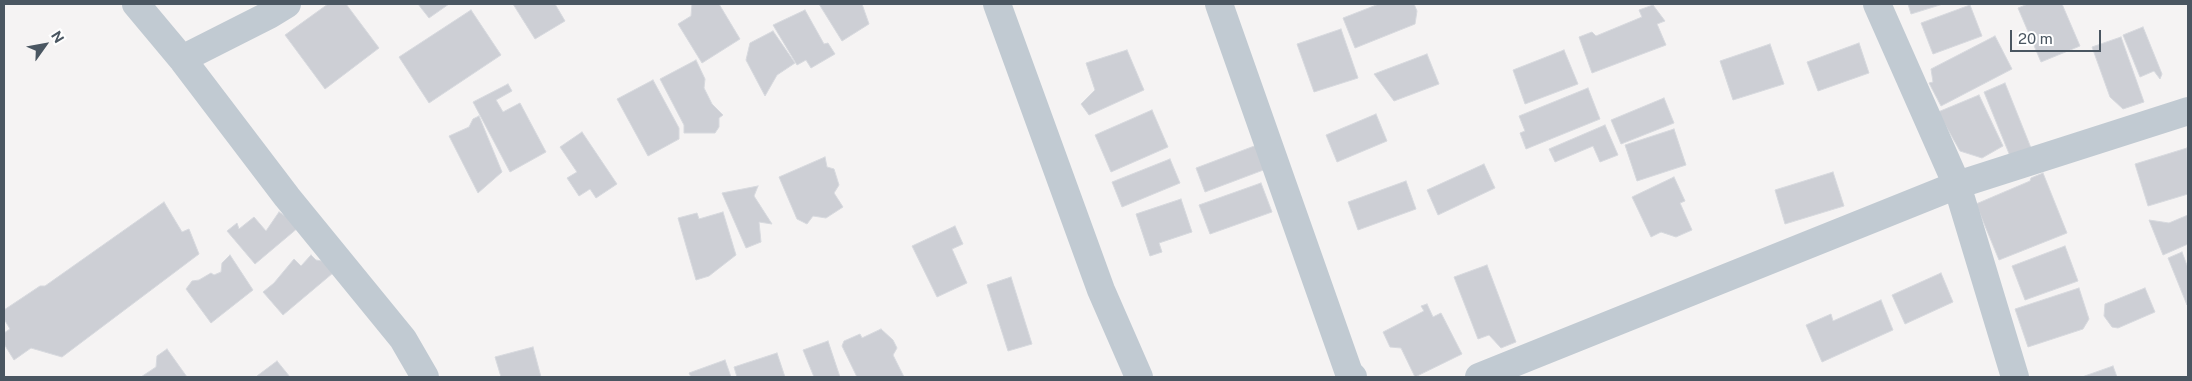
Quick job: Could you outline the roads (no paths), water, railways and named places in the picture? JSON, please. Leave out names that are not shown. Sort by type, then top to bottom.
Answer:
[{"type":"street","points":[[136,4],[182,59],[287,197],[403,339],[424,377]]},
{"type":"street","points":[[182,59],[269,15],[286,4]]},
{"type":"street","points":[[996,4],[1101,290],[1139,377]]},
{"type":"street","points":[[1219,4],[1349,373],[1353,377]]},
{"type":"street","points":[[1877,4],[1957,185],[2015,377]]},
{"type":"street","points":[[1479,377],[1957,185],[2188,111]]}]
